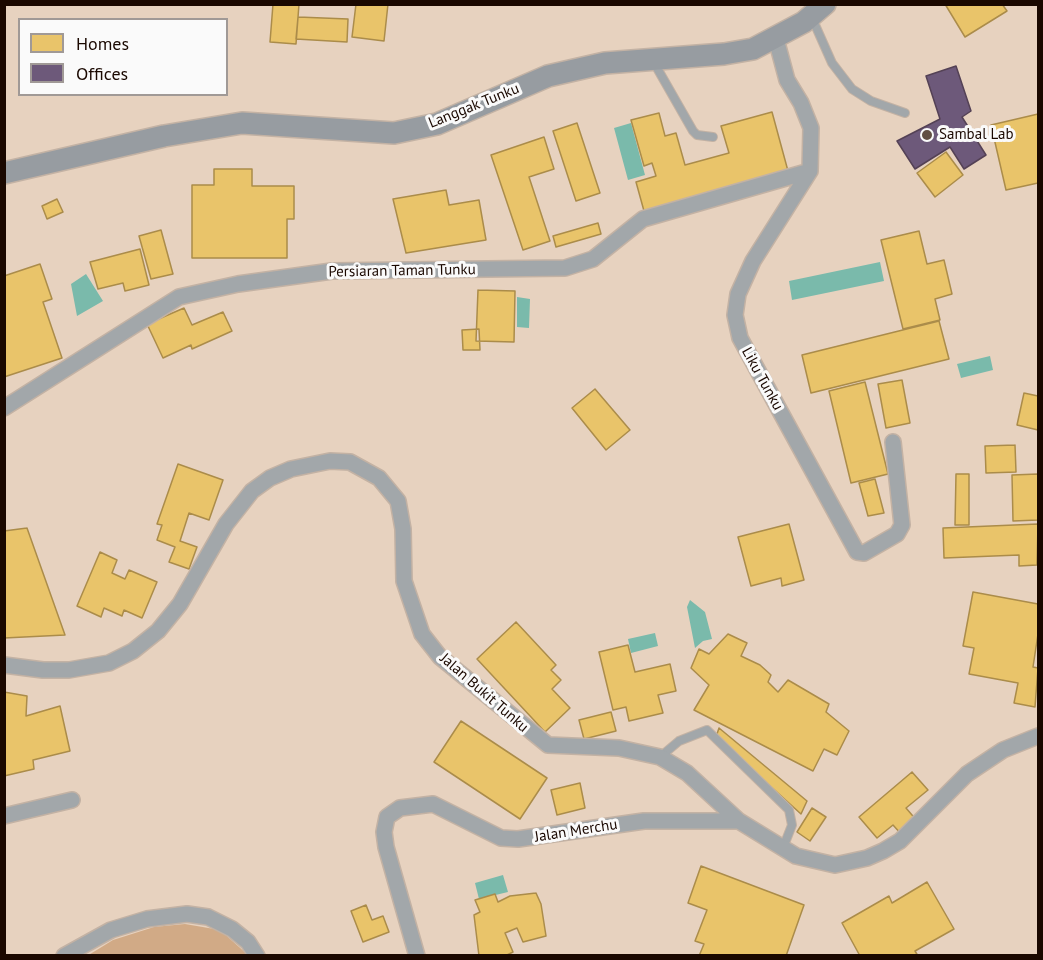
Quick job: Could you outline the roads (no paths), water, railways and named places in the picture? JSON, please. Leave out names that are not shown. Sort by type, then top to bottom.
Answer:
[{"type":"street","name":"Langgak Tunku","points":[[4,173],[164,136],[242,123],[394,132],[437,124],[548,76],[605,63],[753,49],[776,39],[812,12]]},
{"type":"street","points":[[776,39],[787,80],[801,103],[811,128],[810,171]]},
{"type":"street","name":"Persiaran Taman Tunku","points":[[5,407],[179,297],[238,284],[332,271],[565,268],[593,259],[644,219],[810,171]]},
{"type":"street","name":"Liku Tunku","points":[[810,171],[753,261],[738,294],[736,322],[746,353],[857,552],[864,553],[897,534],[902,525],[893,442]]},
{"type":"street","name":"Jalan Bukit Tunku","points":[[4,665],[43,670],[69,670],[109,663],[133,651],[158,631],[180,604],[226,524],[252,491],[270,478],[291,469],[330,461],[350,462],[379,478],[398,501],[404,529],[404,581],[422,634],[440,657],[548,746],[619,748],[660,757],[687,773],[739,821],[796,856],[835,865],[867,858],[883,851],[900,842],[967,774],[1003,750],[1038,736]]},
{"type":"street","points":[[4,816],[72,800]]},
{"type":"street","name":"Jalan Merchu","points":[[417,956],[386,847],[387,817],[400,808],[433,804],[501,838],[518,839],[645,821],[739,821]]},
{"type":"street","points":[[64,956],[111,930],[147,919],[187,914],[208,917],[232,928],[248,942],[257,956]]},
{"type":"lane","points":[[812,12],[832,63],[852,89],[871,101],[904,113]]},
{"type":"lane","points":[[652,60],[693,131],[697,135],[713,138]]},
{"type":"lane","points":[[660,757],[678,741],[707,730],[789,810],[792,825],[783,848]]},
{"type":"water","points":[[631,123],[645,175],[628,180],[614,128]]},
{"type":"water","points":[[880,262],[884,281],[792,300],[789,281]]},
{"type":"water","points":[[86,274],[103,301],[77,316],[71,284]]},
{"type":"water","points":[[517,297],[530,299],[529,328],[517,327]]},
{"type":"water","points":[[990,356],[993,370],[961,378],[957,364]]},
{"type":"water","points":[[690,600],[705,612],[712,639],[703,641],[695,648],[687,607]]},
{"type":"water","points":[[655,633],[658,646],[631,653],[628,639]]},
{"type":"water","points":[[503,875],[508,892],[479,899],[475,883]]},
{"type":"place","name":"Sambal Lab","points":[[927,135]]}]
